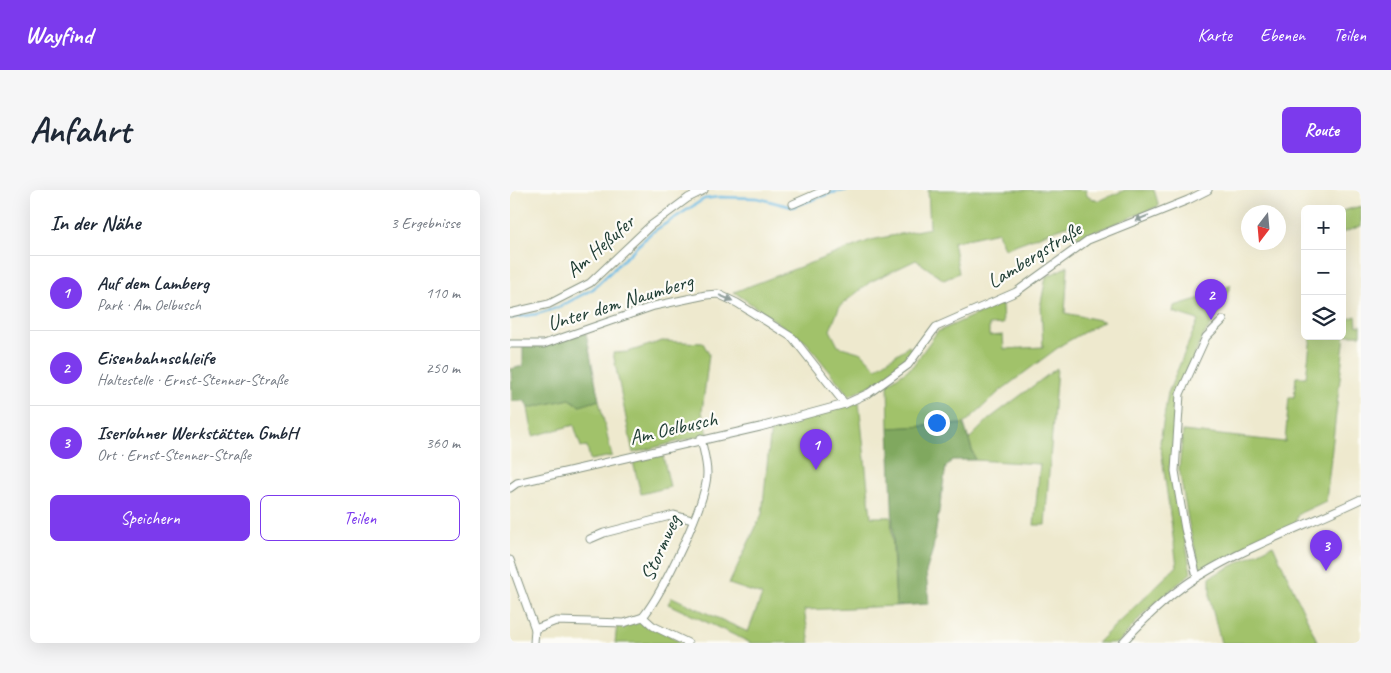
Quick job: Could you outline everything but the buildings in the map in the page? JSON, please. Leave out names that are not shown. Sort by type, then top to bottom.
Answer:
[{"type":"street","name":"Am Heßufer","points":[[510,312],[549,304],[590,283],[650,226],[688,198],[704,190]]},
{"type":"street","points":[[793,204],[825,190]]},
{"type":"street","name":"Lambergstraße","points":[[845,404],[869,393],[908,365],[936,327],[1016,292],[1088,240],[1188,200],[1208,190]]},
{"type":"street","name":"Unter dem Naumberg","points":[[510,344],[544,344],[654,306],[706,294],[718,294],[737,303],[793,338],[845,404]]},
{"type":"street","points":[[1198,577],[1185,529],[1175,470],[1180,394],[1206,337],[1223,320]]},
{"type":"street","name":"Am Oelbusch","points":[[510,488],[517,483],[845,404]]},
{"type":"street","name":"Stormweg","points":[[643,617],[662,590],[702,496],[707,473],[701,438]]},
{"type":"street","points":[[1122,643],[1143,620],[1198,577],[1232,558],[1361,500]]},
{"type":"street","points":[[590,540],[611,531],[674,515],[692,520]]},
{"type":"street","points":[[510,560],[535,629],[534,643]]},
{"type":"street","points":[[535,629],[556,621],[624,623],[643,617],[653,626],[688,643]]},
{"type":"green space","points":[[928,190],[1086,190],[1087,196],[1098,201],[1125,190],[1154,190],[1159,206],[1079,238],[1069,225],[1004,249],[998,232],[953,242],[959,273],[944,280],[916,260],[870,282],[840,306],[830,330],[838,346],[862,353],[876,368],[909,346],[913,351],[893,372],[876,383],[849,396],[807,343],[734,292],[871,240],[930,228]]},
{"type":"green space","points":[[1361,206],[1361,226],[1346,232],[1346,210]]},
{"type":"green space","points":[[1068,266],[1065,313],[1104,321],[1063,344],[1000,391],[964,424],[889,428],[888,383],[912,367],[937,332],[997,305],[1002,305],[1003,324],[989,325],[989,336],[1003,335],[1004,349],[1043,347],[1041,303],[1046,277]]},
{"type":"green space","points":[[1231,285],[1216,319],[1203,336],[1178,393],[1173,470],[1191,573],[1145,612],[1118,643],[1097,643],[1177,566],[1160,442],[1168,393],[1198,320],[1173,312],[1174,306],[1204,297]]},
{"type":"green space","points":[[1356,316],[1357,326],[1361,325],[1361,335],[1346,335],[1346,320]]},
{"type":"green space","points":[[586,333],[599,400],[580,406],[570,399],[528,408],[525,401],[512,401],[511,369],[523,366],[523,346]]},
{"type":"green space","points":[[1311,340],[1344,340],[1326,501],[1298,514],[1295,524],[1201,571],[1190,530],[1179,469],[1183,431],[1285,442],[1289,397],[1294,397],[1296,377],[1306,377]]},
{"type":"green space","points":[[662,341],[703,343],[709,354],[702,412],[708,434],[633,453],[613,353],[628,352]]},
{"type":"green space","points":[[1057,368],[1045,525],[1034,525],[1040,464],[975,460],[969,439],[989,419]]},
{"type":"green space","points":[[570,399],[580,406],[599,400],[612,456],[590,460],[587,446],[581,447],[574,425],[533,436],[528,408]]},
{"type":"green space","points":[[859,402],[871,517],[891,517],[896,606],[804,610],[810,643],[751,643],[668,604],[672,597],[748,632],[762,595],[729,584],[762,514],[771,427]]},
{"type":"green space","points":[[964,424],[975,460],[952,460],[946,467],[933,549],[926,572],[929,604],[896,606],[889,428]]},
{"type":"green space","points":[[662,451],[670,487],[641,494],[632,458]]},
{"type":"green space","points":[[1273,545],[1318,643],[1221,643],[1210,600],[1210,577]]},
{"type":"green space","points":[[642,620],[683,643],[615,643],[617,624]]},
{"type":"waterway","points":[[510,318],[537,314],[559,307],[593,289],[651,233],[704,199],[719,197],[757,198],[792,207],[831,193],[848,190]]},
{"type":"place","name":"Eisenbahnschleife","points":[[1211,320]]},
{"type":"place","name":"Auf dem Lamberg","points":[[816,470]]},
{"type":"place","name":"Iserlohner Werkstätten GmbH","points":[[1326,571]]}]
